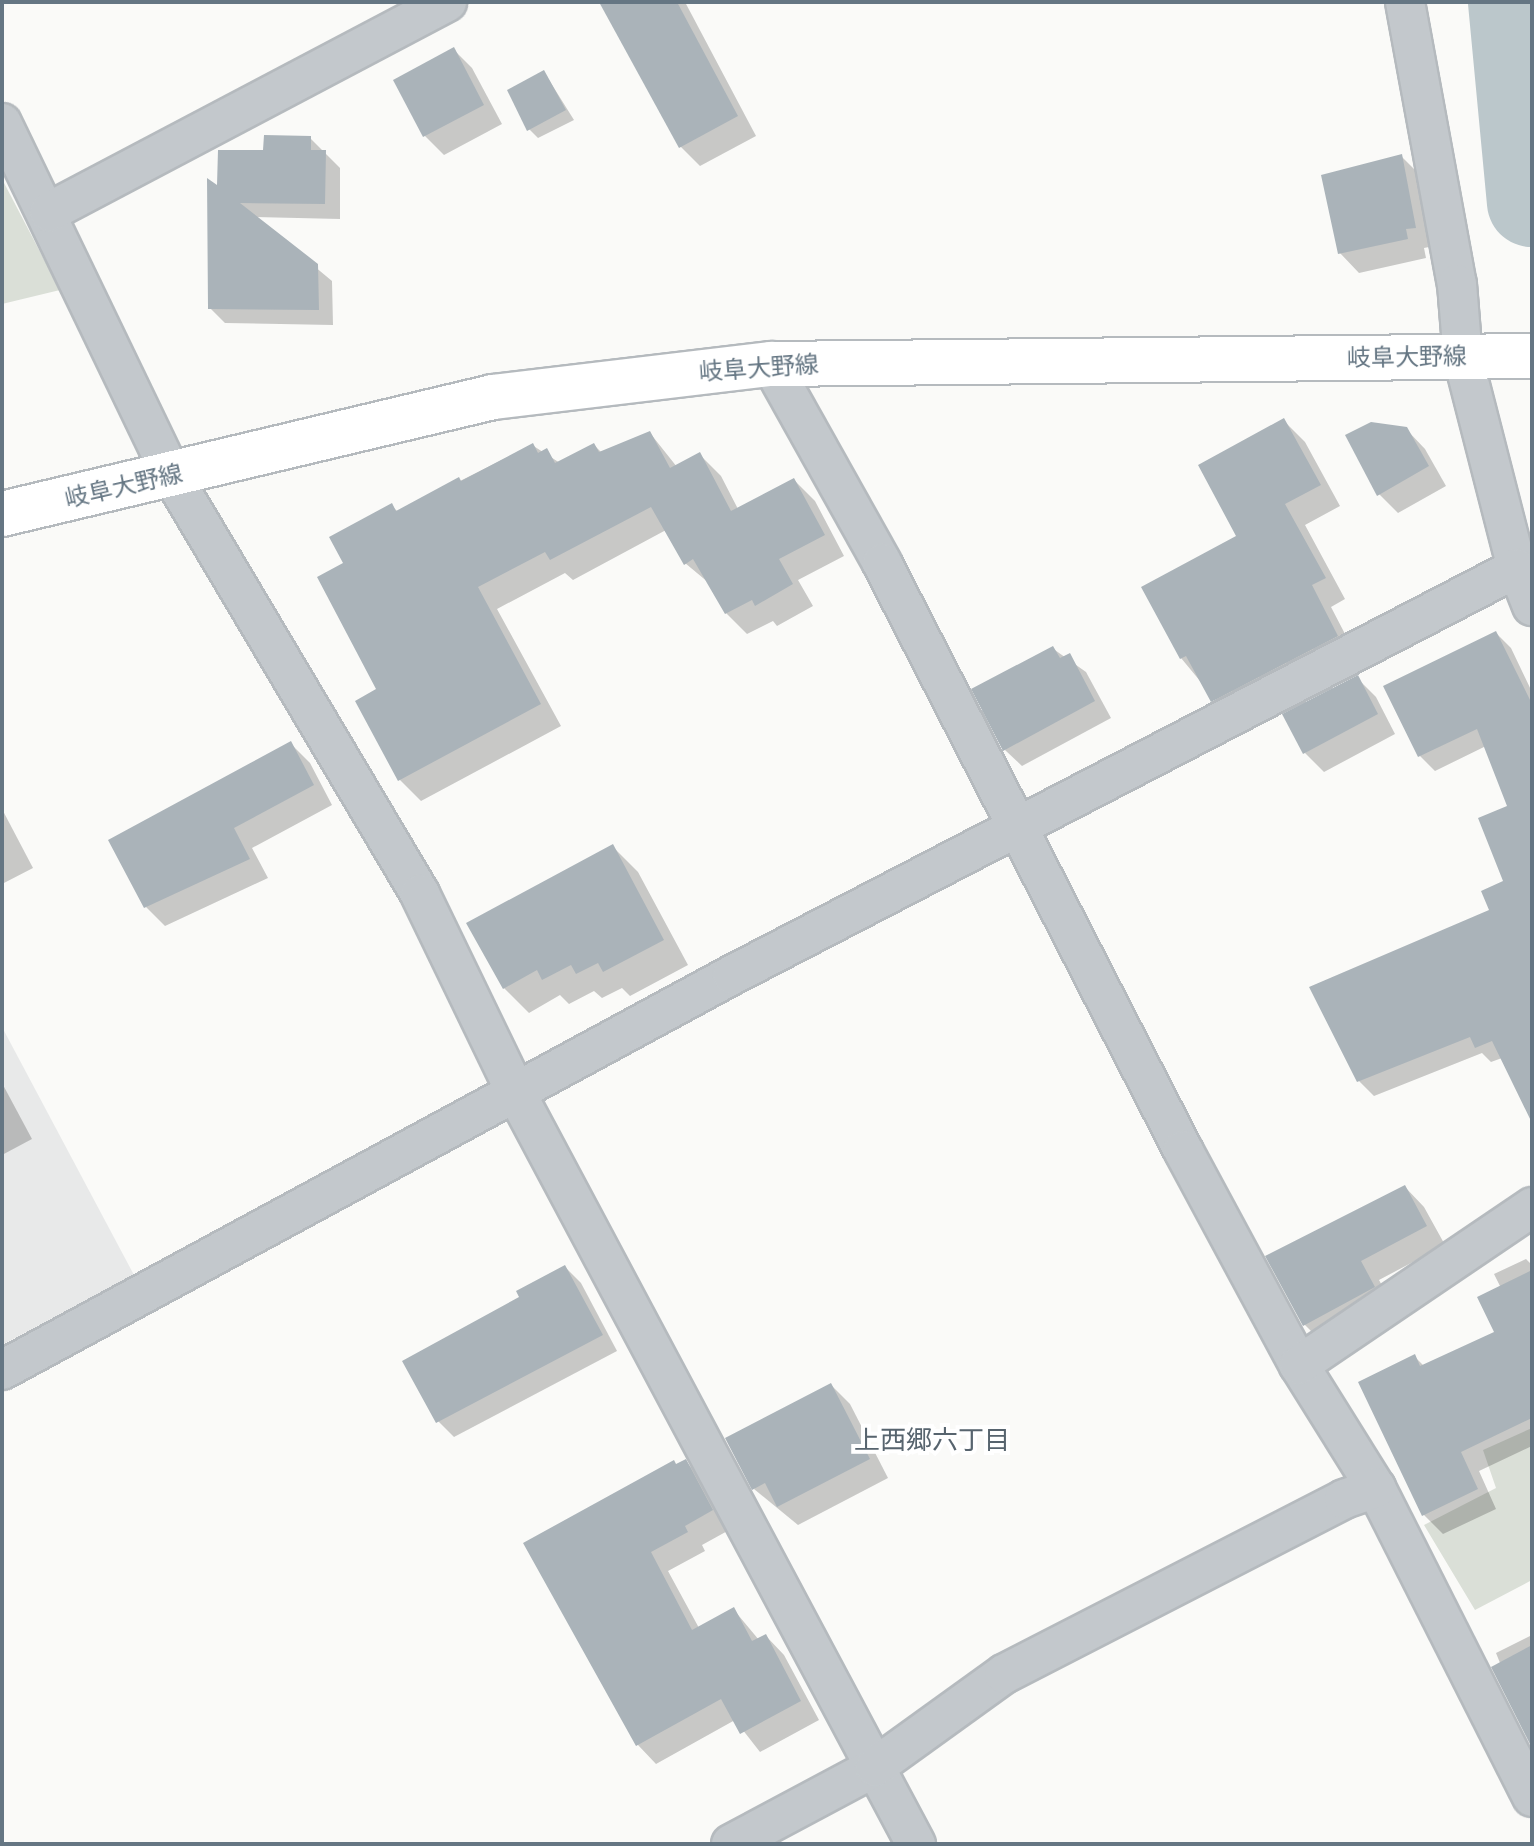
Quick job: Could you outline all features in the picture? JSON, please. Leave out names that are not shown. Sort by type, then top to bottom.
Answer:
[{"type":"main road","name":"岐阜大野線","points":[[2,514],[172,476],[493,397],[771,364],[1497,357]]},
{"type":"street","points":[[49,212],[447,2]]},
{"type":"street","points":[[1405,2],[1457,284],[1497,357],[1517,568],[1532,606]]},
{"type":"street","points":[[2,123],[49,212],[172,476],[420,894],[517,1095],[916,1844]]},
{"type":"street","points":[[771,364],[882,563],[1015,830],[1299,1365],[1376,1488],[1532,1797]]},
{"type":"street","points":[[2,1370],[517,1095],[732,975],[1517,568]]},
{"type":"street","points":[[1299,1365],[1532,1207]]},
{"type":"street","points":[[731,1844],[875,1767],[1004,1674],[1344,1499],[1376,1488]]},
{"type":"shaded area","points":[[2,179],[60,290],[2,304]]},
{"type":"shaded area","points":[[2,1027],[134,1275],[2,1345]]},
{"type":"shaded area","points":[[1532,1428],[1532,1580],[1475,1610],[1424,1525],[1496,1488],[1483,1450]]},
{"type":"building","points":[[599,2],[677,2],[738,116],[679,148]]},
{"type":"building","points":[[454,47],[484,105],[423,137],[393,80]]},
{"type":"building","points":[[544,70],[566,110],[527,131],[507,90]]},
{"type":"building","points":[[264,135],[311,136],[311,150],[326,150],[325,204],[240,203],[318,264],[319,310],[208,309],[207,178],[217,185],[218,150],[263,150]]},
{"type":"building","points":[[1402,154],[1416,228],[1406,229],[1408,239],[1338,254],[1321,175]]},
{"type":"building","points":[[1284,418],[1321,485],[1285,504],[1326,578],[1312,585],[1338,636],[1211,702],[1186,656],[1180,659],[1141,587],[1236,536],[1198,465]]},
{"type":"building","points":[[1371,422],[1407,427],[1429,466],[1377,496],[1345,435]]},
{"type":"building","points":[[650,431],[670,468],[700,452],[731,511],[794,478],[825,535],[779,559],[793,584],[755,606],[752,600],[725,614],[693,559],[684,565],[651,507],[550,560],[545,552],[478,587],[541,704],[398,781],[355,701],[376,689],[317,577],[343,563],[329,537],[392,503],[396,511],[459,477],[461,481],[533,443],[538,453],[547,448],[555,463],[594,443],[599,452]]},
{"type":"building","points":[[1496,631],[1532,704],[1532,1123],[1492,1041],[1475,1048],[1470,1037],[1357,1082],[1309,987],[1489,910],[1481,891],[1503,881],[1478,818],[1507,806],[1477,729],[1418,757],[1383,686]]},
{"type":"building","points":[[1053,646],[1060,658],[1070,653],[1095,701],[1003,751],[971,689]]},
{"type":"building","points":[[1358,675],[1378,714],[1303,754],[1282,714]]},
{"type":"building","points":[[291,741],[314,785],[234,828],[250,859],[144,908],[108,840]]},
{"type":"building","points":[[613,844],[664,940],[603,972],[598,963],[576,974],[571,965],[542,980],[537,970],[503,989],[466,923]]},
{"type":"building","points":[[1405,1185],[1427,1226],[1361,1261],[1375,1287],[1303,1326],[1265,1256]]},
{"type":"building","points":[[565,1265],[603,1335],[436,1423],[402,1361],[519,1297],[516,1291]]},
{"type":"building","points":[[1532,1270],[1532,1418],[1461,1452],[1478,1489],[1422,1516],[1358,1382],[1415,1354],[1420,1366],[1494,1332],[1477,1297]]},
{"type":"building","points":[[831,1383],[870,1459],[777,1507],[765,1483],[752,1490],[725,1438]]},
{"type":"building","points":[[686,1459],[713,1510],[685,1526],[688,1532],[651,1552],[692,1630],[734,1607],[752,1641],[766,1634],[801,1701],[740,1734],[721,1699],[636,1746],[523,1543],[674,1460],[676,1464]]},
{"type":"building","points":[[1532,1645],[1532,1748],[1491,1667]]},
{"type":"waterway","points":[[1513,2],[1532,202]]},
{"type":"district","name":"上西郷六丁目","points":[[932,1441]]}]
